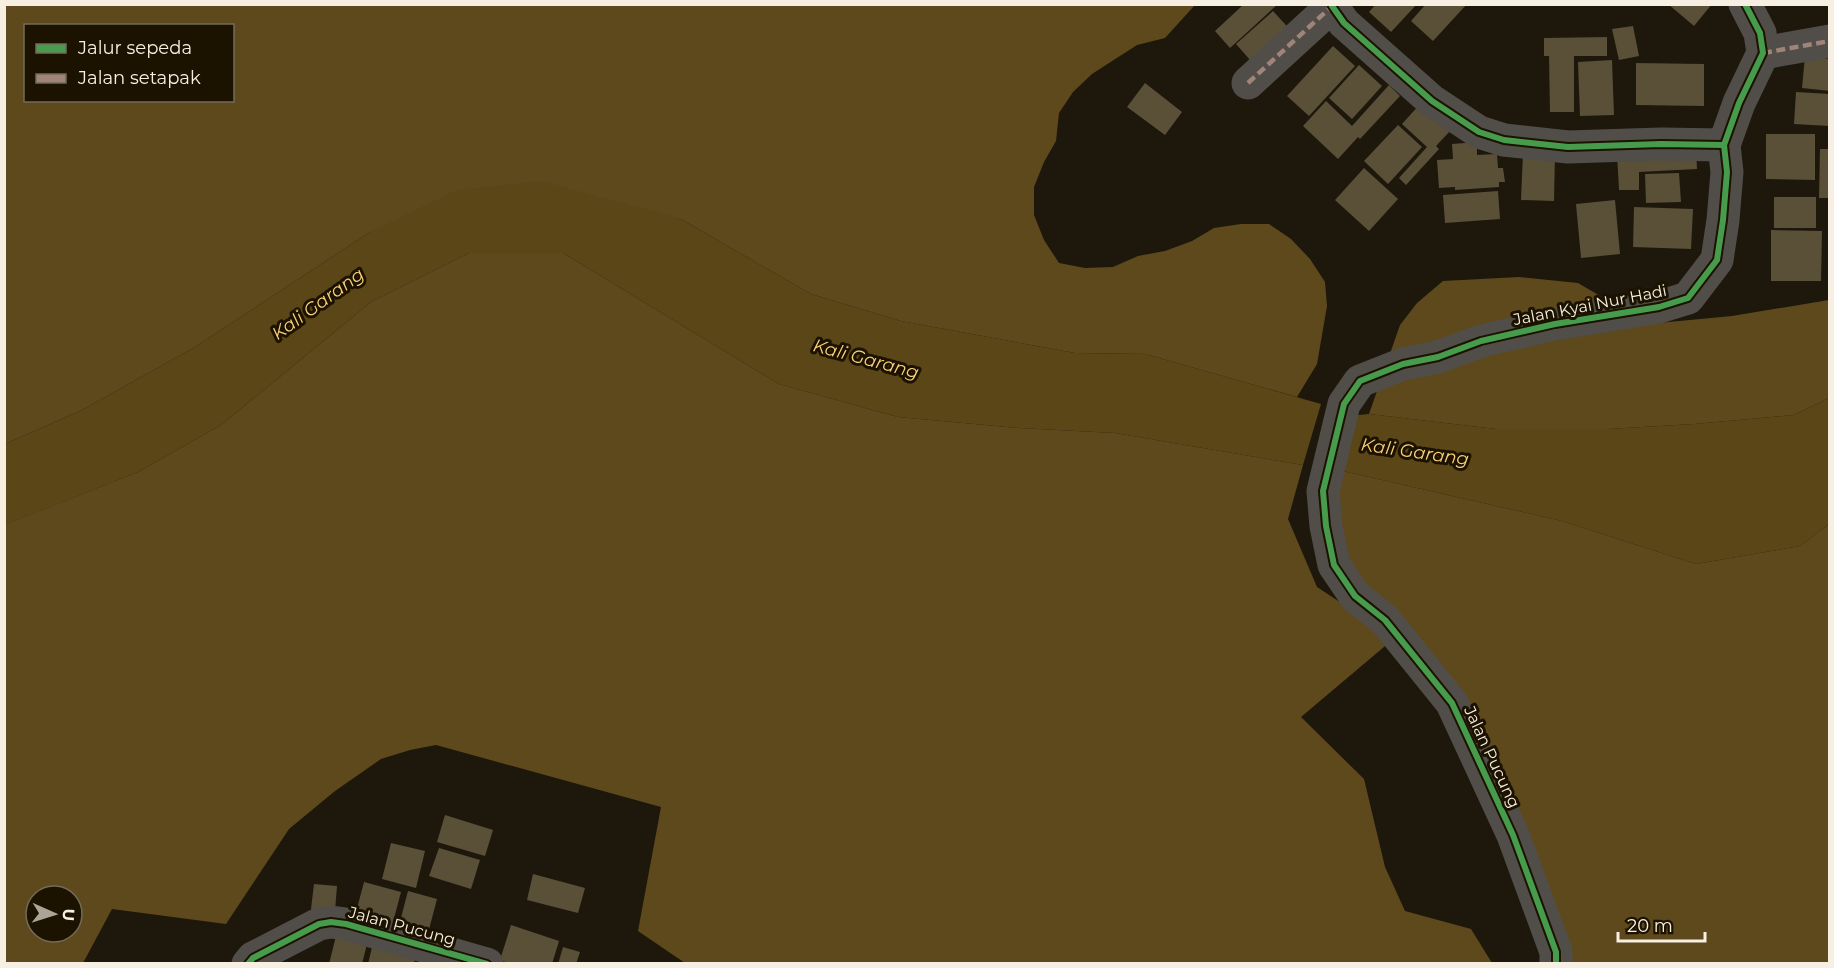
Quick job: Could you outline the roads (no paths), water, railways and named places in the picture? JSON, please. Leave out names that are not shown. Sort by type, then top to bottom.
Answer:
[{"type":"street","points":[[1745,4],[1760,33],[1764,53],[1830,41]]},
{"type":"street","points":[[1248,83],[1333,5],[1344,23],[1432,101],[1487,135],[1504,140],[1568,147],[1661,144],[1724,145]]},
{"type":"street","name":"Jalan Kyai Nur Hadi","points":[[1344,404],[1360,381],[1403,364],[1438,357],[1481,341],[1555,324],[1659,307],[1688,298],[1717,260],[1727,172],[1724,145],[1740,103],[1764,53]]},
{"type":"street","name":"Jalan Pucung","points":[[1344,404],[1323,491],[1326,526],[1334,565],[1355,596],[1385,620],[1452,703],[1514,835],[1556,951],[1556,963]]},
{"type":"street","name":"Jalan Pucung","points":[[248,963],[253,958],[319,924],[331,922],[487,963]]},
{"type":"water","name":"Kali Garang","points":[[541,181],[679,218],[811,294],[901,321],[1075,353],[1145,354],[1321,404],[1303,465],[1115,433],[1019,428],[898,417],[779,384],[563,253],[469,253],[371,302],[221,425],[138,472],[5,525],[5,444],[82,410],[195,347],[370,232],[457,190]]},
{"type":"water","name":"Kali Garang","points":[[1829,398],[1829,524],[1800,546],[1696,564],[1562,521],[1334,469],[1348,416],[1369,414],[1496,429],[1608,429],[1794,415]]}]
